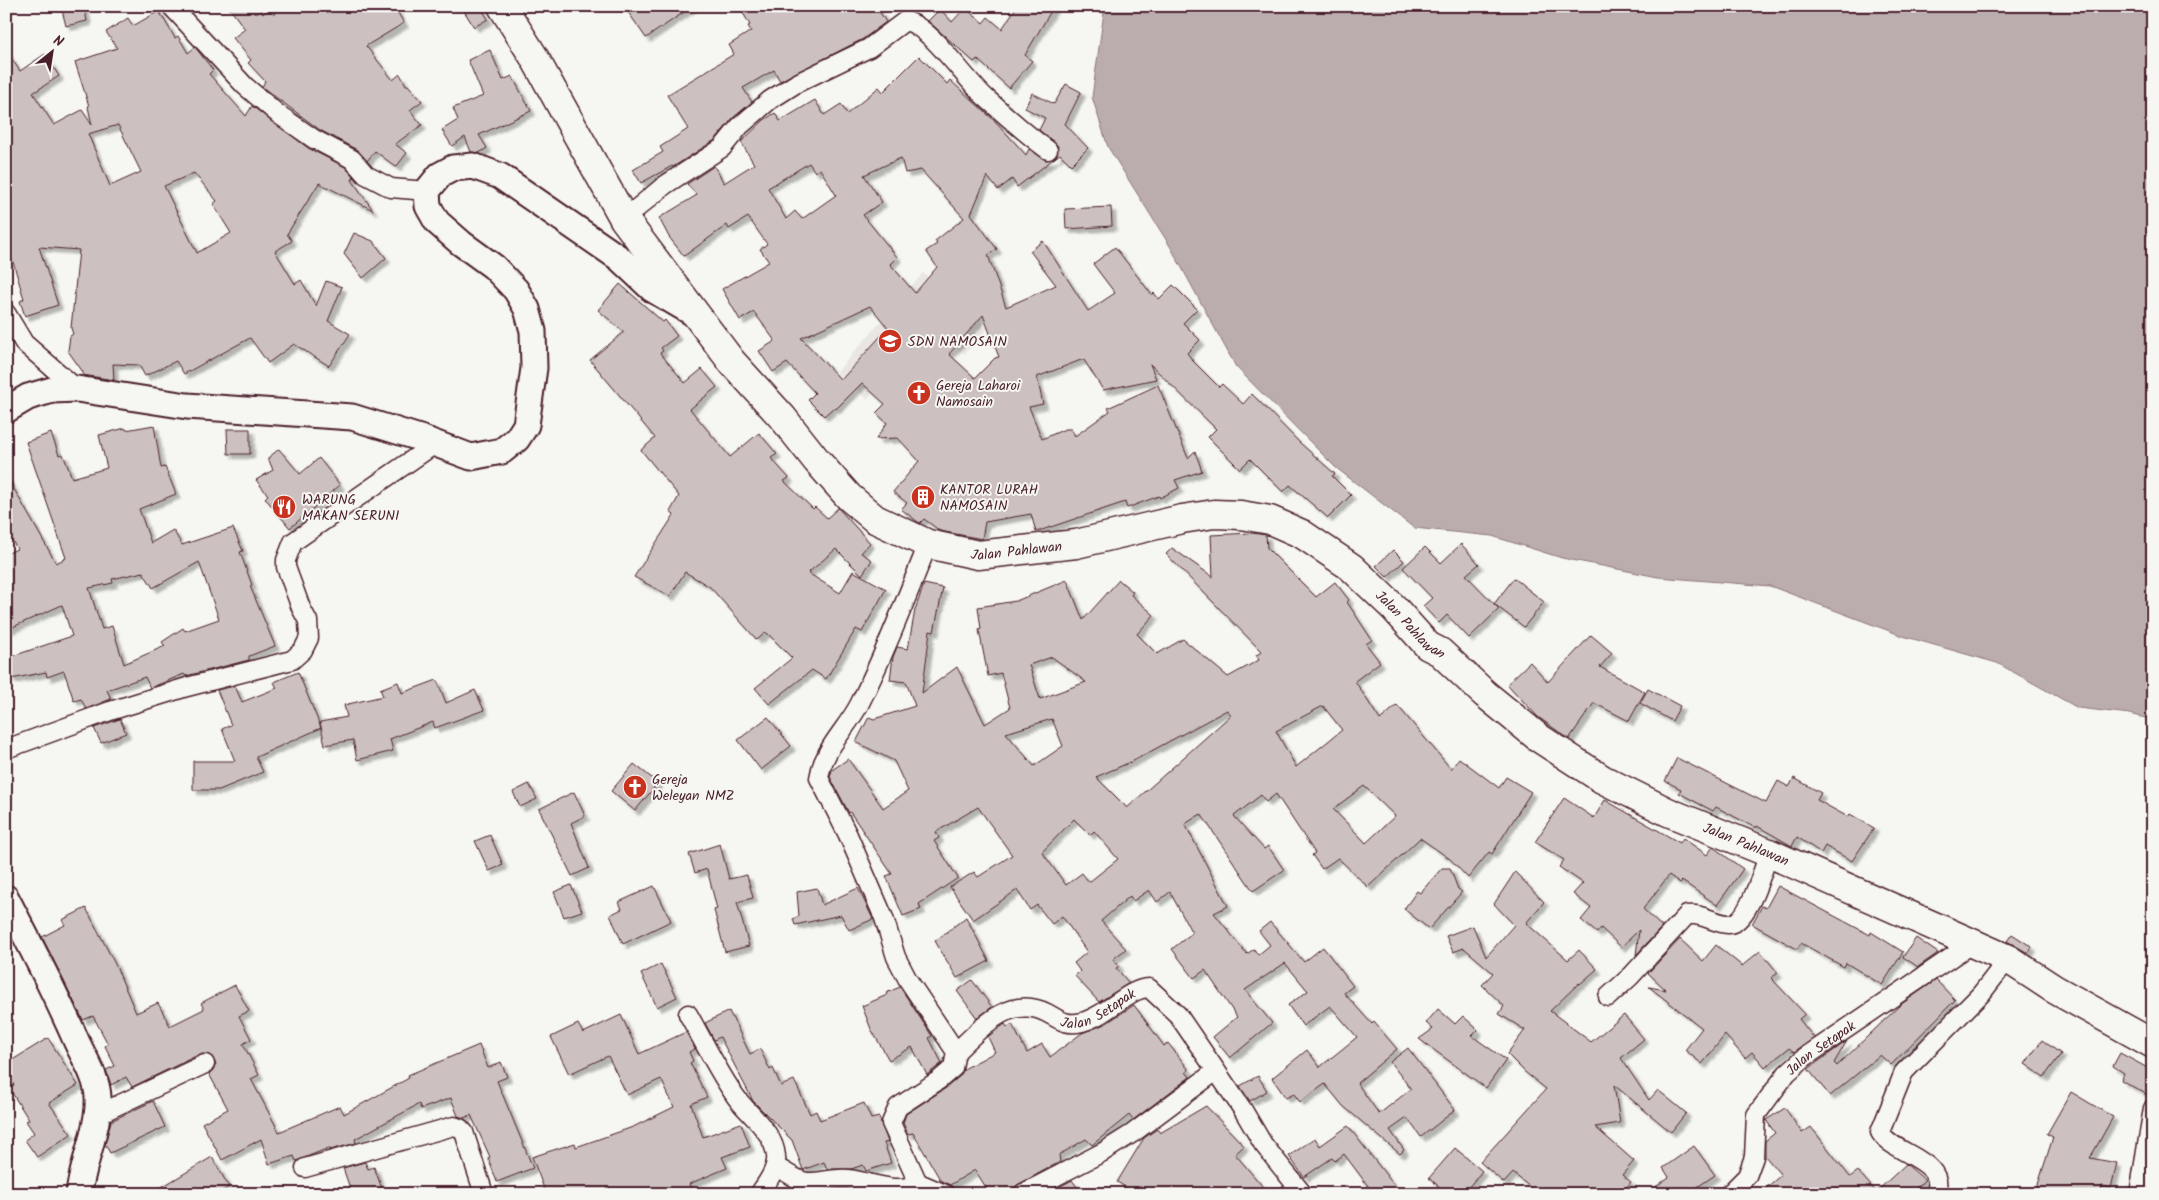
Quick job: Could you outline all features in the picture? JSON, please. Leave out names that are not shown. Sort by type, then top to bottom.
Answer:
[{"type":"highway","name":"Jalan Pahlawan","points":[[502,6],[534,57],[624,219],[693,313],[732,362],[783,418],[816,461],[849,497],[875,519],[928,544],[978,555],[1076,544],[1182,519],[1214,514],[1241,515],[1270,520],[1302,534],[1352,566],[1394,608],[1428,646],[1440,652],[1539,738],[1602,779],[1668,812],[1769,853],[2008,959],[2054,989],[2153,1044]]},
{"type":"street","points":[[171,6],[245,86],[278,114],[314,138],[352,159],[366,175],[391,188],[427,191]]},
{"type":"street","points":[[902,6],[913,22],[925,31],[984,96],[1048,150]]},
{"type":"street","points":[[624,219],[665,185],[722,148],[740,126],[770,100],[797,83],[869,48],[905,21],[913,22]]},
{"type":"street","points":[[6,410],[28,397],[52,390],[77,390],[187,406],[352,417],[471,457],[502,451],[517,439],[526,424],[534,359],[533,330],[527,309],[516,290],[494,267],[437,222],[428,206],[427,191],[440,174],[453,168],[473,166],[500,176],[619,258],[652,289],[693,313]]},
{"type":"street","points":[[6,313],[24,344],[77,390]]},
{"type":"street","points":[[6,749],[110,711],[187,687],[292,660],[303,650],[309,638],[308,621],[301,608],[286,567],[286,560],[293,542],[435,444]]},
{"type":"street","points":[[921,1189],[891,1123],[898,1107],[939,1080],[953,1068],[956,1052],[908,980],[896,957],[884,918],[848,835],[819,778],[824,758],[856,710],[885,653],[928,544]]},
{"type":"street","points":[[1608,997],[1631,976],[1687,915],[1698,914],[1727,924],[1736,923],[1742,918],[1749,906],[1769,853]]},
{"type":"street","points":[[6,898],[85,1056],[98,1096],[97,1114],[82,1172],[79,1194]]},
{"type":"street","name":"Jalan Setapak","points":[[1729,1194],[1747,1176],[1754,1157],[1756,1115],[1787,1073],[1805,1057],[1971,944]]},
{"type":"street","points":[[1936,1194],[1938,1187],[1936,1176],[1928,1165],[1884,1140],[1880,1132],[1904,1072],[1981,994],[2008,959]]},
{"type":"street","name":"Jalan Setapak","points":[[956,1052],[989,1021],[1012,1008],[1039,1009],[1061,1022],[1073,1024],[1095,1018],[1111,1009],[1138,988],[1149,988],[1178,1015],[1243,1110],[1263,1144],[1297,1191]]},
{"type":"street","points":[[688,1014],[736,1098],[770,1138],[777,1157],[775,1166],[759,1194]]},
{"type":"street","points":[[97,1114],[205,1064]]},
{"type":"street","points":[[1022,1194],[1110,1148],[1216,1071]]},
{"type":"street","points":[[2138,1194],[2153,1108]]},
{"type":"street","points":[[305,1168],[454,1126],[464,1132],[484,1194]]},
{"type":"street","points":[[775,1166],[807,1182],[848,1179],[877,1187],[912,1187],[945,1194]]},
{"type":"shaded area","points":[[1109,6],[2153,6],[2153,720],[2130,714],[2078,708],[1997,663],[1903,636],[1770,586],[1658,577],[1562,558],[1492,536],[1414,528],[1335,467],[1236,367],[1170,246],[1108,147],[1092,97],[1104,12]]},
{"type":"shaded area","name":"SDN NAMOSAIN","points":[[923,273],[988,328],[964,354],[931,326],[867,399],[837,372]]},
{"type":"building","points":[[61,6],[84,6],[87,21],[66,26]]},
{"type":"building","points":[[228,6],[257,6],[263,14],[270,8],[274,14],[283,6],[386,6],[390,12],[395,8],[404,23],[366,46],[393,80],[400,74],[406,85],[422,101],[410,110],[422,125],[395,144],[407,153],[396,167],[375,151],[367,161],[357,150],[320,130],[262,87],[265,81],[248,63],[251,60],[233,38],[245,29]]},
{"type":"building","points":[[461,6],[480,6],[488,19],[474,27]]},
{"type":"building","points":[[624,6],[693,6],[646,38]]},
{"type":"building","points":[[739,6],[876,6],[886,22],[863,39],[780,81],[774,70],[743,88],[752,102],[733,118],[715,140],[673,167],[641,183],[633,170],[663,152],[660,147],[688,129],[667,95],[734,54],[729,45],[751,31],[748,26],[750,25]]},
{"type":"building","points":[[1017,6],[1054,6],[1025,55],[1032,61],[1009,88],[977,59],[974,62],[928,21],[940,9],[952,22],[965,8],[983,23],[988,17],[1002,29]]},
{"type":"building","points":[[159,11],[175,38],[178,36],[188,53],[195,47],[213,70],[209,74],[246,116],[252,106],[308,148],[345,167],[354,177],[352,180],[373,210],[319,183],[287,234],[292,241],[275,251],[295,284],[301,280],[316,306],[326,281],[342,287],[328,321],[350,334],[329,366],[294,344],[268,363],[250,338],[184,374],[176,361],[145,376],[139,365],[113,364],[114,380],[83,375],[83,372],[68,351],[70,336],[73,334],[71,328],[79,250],[39,247],[58,305],[25,316],[20,301],[24,299],[11,255],[6,257],[6,51],[20,71],[45,54],[59,76],[33,93],[54,125],[82,110],[92,125],[89,106],[75,62],[117,48],[106,32],[128,18],[133,26]],"holes":[[[118,125],[141,172],[110,186],[88,134]],[[194,173],[217,201],[213,204],[231,233],[197,253],[164,186]]]},
{"type":"building","points":[[490,50],[503,80],[512,76],[531,111],[479,135],[487,148],[479,153],[471,152],[465,137],[452,146],[442,130],[458,120],[453,108],[483,96],[468,60]]},
{"type":"building","points":[[919,56],[947,84],[950,80],[997,123],[1026,155],[1029,149],[1046,160],[1056,157],[1058,146],[1039,130],[1045,118],[1025,108],[1032,93],[1054,104],[1066,84],[1081,92],[1065,124],[1088,148],[1071,165],[1060,154],[1017,187],[1012,179],[998,190],[987,176],[971,214],[997,249],[988,255],[1006,307],[1056,285],[1030,251],[1043,241],[1088,311],[1115,293],[1093,264],[1115,247],[1152,295],[1154,293],[1159,299],[1173,285],[1197,309],[1183,323],[1200,340],[1187,353],[1193,361],[1219,387],[1222,384],[1243,404],[1252,394],[1299,442],[1335,474],[1332,476],[1351,495],[1328,518],[1290,485],[1283,492],[1250,459],[1240,469],[1208,437],[1216,429],[1150,364],[1156,379],[1103,390],[1084,360],[1081,360],[1037,377],[1043,404],[1029,407],[1042,439],[1065,429],[1071,429],[1075,436],[1110,411],[1108,408],[1158,385],[1188,458],[1195,451],[1202,471],[1175,480],[1179,488],[1160,498],[1159,496],[1127,508],[1125,502],[1036,532],[1031,514],[985,522],[982,539],[940,531],[924,519],[920,523],[918,522],[901,509],[907,503],[893,492],[919,461],[898,438],[876,439],[887,423],[876,413],[885,404],[862,383],[836,409],[834,407],[824,416],[808,400],[815,393],[787,363],[773,372],[759,351],[775,341],[754,312],[740,320],[722,289],[769,262],[760,249],[767,244],[748,217],[729,229],[727,225],[684,256],[669,237],[659,218],[697,195],[687,184],[714,166],[724,183],[754,164],[741,142],[764,120],[775,113],[780,121],[815,100],[824,115],[841,104],[847,114],[879,87],[883,92]],"holes":[[[901,158],[905,173],[921,170],[964,218],[935,241],[937,244],[926,251],[937,267],[915,293],[890,264],[897,257],[863,215],[882,202],[864,175]],[[809,163],[815,172],[820,169],[836,195],[802,219],[795,211],[786,219],[768,188]],[[870,306],[888,328],[841,380],[801,338]],[[983,315],[999,357],[995,358],[975,378],[949,354]]]},
{"type":"building","points":[[1111,207],[1112,226],[1066,229],[1065,209]]},
{"type":"building","points":[[354,233],[373,241],[386,258],[363,278],[344,254]]},
{"type":"building","points":[[620,284],[663,322],[665,320],[677,336],[661,348],[663,351],[660,353],[685,383],[702,369],[717,387],[690,409],[730,457],[759,433],[777,454],[771,458],[789,478],[784,481],[813,509],[815,507],[827,518],[838,508],[870,543],[861,553],[872,560],[862,575],[836,549],[808,573],[840,593],[853,571],[886,589],[862,632],[856,629],[826,679],[812,670],[769,704],[755,688],[792,658],[767,633],[757,640],[710,587],[685,572],[670,596],[634,577],[674,515],[670,512],[679,496],[641,450],[655,438],[590,360],[624,332],[598,310]]},
{"type":"building","points":[[154,425],[161,468],[165,467],[176,494],[139,509],[151,543],[173,530],[182,545],[233,528],[243,551],[240,552],[252,585],[250,586],[275,646],[249,656],[249,660],[186,676],[184,674],[150,688],[145,677],[107,690],[111,699],[86,709],[81,699],[74,701],[64,671],[47,677],[46,672],[11,679],[7,658],[72,636],[62,605],[6,630],[6,554],[17,549],[6,530],[6,475],[56,563],[66,558],[26,442],[51,433],[59,455],[63,454],[72,478],[107,468],[99,435],[125,428],[126,430]],"holes":[[[199,562],[219,619],[185,631],[183,628],[162,642],[165,646],[124,664],[112,626],[102,629],[89,588],[113,583],[112,579],[143,572],[153,588]]]},
{"type":"building","points":[[227,429],[250,429],[250,454],[228,454]]},
{"type":"building","points":[[279,449],[300,474],[319,458],[340,485],[290,528],[265,498],[268,495],[256,480],[273,470],[268,458]]},
{"type":"building","points":[[1252,533],[1266,535],[1267,548],[1316,597],[1335,582],[1349,600],[1347,602],[1372,640],[1366,644],[1380,662],[1355,681],[1380,720],[1397,705],[1451,769],[1459,758],[1499,788],[1506,777],[1531,792],[1492,854],[1489,852],[1468,878],[1450,859],[1420,838],[1368,887],[1338,858],[1322,869],[1312,855],[1315,853],[1276,794],[1266,802],[1261,795],[1234,816],[1264,849],[1268,846],[1284,870],[1253,891],[1201,814],[1185,824],[1228,906],[1214,913],[1247,954],[1254,949],[1258,955],[1270,945],[1259,931],[1270,922],[1304,962],[1323,947],[1353,986],[1344,993],[1372,1024],[1374,1022],[1397,1049],[1357,1083],[1379,1114],[1411,1089],[1390,1062],[1408,1048],[1455,1110],[1421,1137],[1407,1118],[1390,1130],[1404,1150],[1400,1154],[1343,1106],[1325,1084],[1300,1102],[1294,1094],[1286,1098],[1272,1078],[1307,1050],[1320,1067],[1357,1037],[1330,1006],[1303,1026],[1288,1005],[1308,991],[1285,963],[1245,990],[1272,1023],[1230,1058],[1213,1037],[1237,1017],[1205,970],[1194,978],[1172,949],[1192,933],[1170,892],[1157,902],[1149,890],[1133,901],[1130,896],[1101,921],[1126,949],[1113,959],[1119,966],[1116,968],[1129,983],[1099,1002],[1075,976],[1080,971],[1074,963],[1087,952],[1062,916],[1052,924],[1037,905],[1030,910],[1017,890],[973,920],[950,887],[974,872],[978,877],[1012,855],[978,807],[936,832],[939,838],[934,841],[958,878],[919,904],[921,909],[903,916],[886,876],[892,874],[849,813],[830,777],[832,770],[848,759],[883,808],[908,791],[894,761],[856,742],[869,717],[874,719],[915,706],[906,682],[890,680],[893,657],[897,647],[908,649],[915,610],[924,584],[943,588],[934,632],[930,631],[922,693],[957,667],[985,724],[1010,708],[1001,673],[988,676],[979,630],[981,629],[978,607],[1016,601],[1067,580],[1083,620],[1119,580],[1133,592],[1131,595],[1154,615],[1137,634],[1157,654],[1183,639],[1228,677],[1259,660],[1256,655],[1262,652],[1166,554],[1172,548],[1213,577],[1211,535]],"holes":[[[1052,657],[1086,682],[1040,699],[1029,665]],[[1323,706],[1342,730],[1296,767],[1276,731]],[[1227,710],[1231,715],[1127,808],[1096,777],[1133,761]],[[1052,719],[1063,746],[1034,766],[1006,733]],[[1364,786],[1395,816],[1366,843],[1333,809]],[[1074,819],[1090,835],[1094,831],[1118,859],[1089,882],[1082,873],[1066,885],[1042,852]]]},
{"type":"building","points":[[1461,544],[1479,564],[1466,575],[1499,609],[1469,638],[1447,615],[1439,623],[1423,606],[1432,598],[1403,568],[1425,547],[1441,563]]},
{"type":"building","points":[[1393,550],[1404,561],[1387,577],[1376,566]]},
{"type":"building","points":[[1514,578],[1544,602],[1524,627],[1494,604]]},
{"type":"building","points":[[1591,635],[1612,653],[1600,667],[1645,692],[1629,721],[1594,703],[1569,739],[1538,717],[1507,684],[1530,662],[1548,682]]},
{"type":"building","points":[[298,672],[321,728],[256,757],[263,772],[219,790],[193,790],[193,761],[235,761],[222,729],[231,725],[217,690],[235,686],[242,702],[277,688],[274,682]]},
{"type":"building","points":[[437,680],[446,703],[475,690],[484,710],[435,728],[433,722],[390,739],[393,751],[357,760],[353,740],[325,745],[320,722],[347,717],[344,705],[383,696],[380,689],[398,682],[402,693]]},
{"type":"building","points":[[1648,689],[1680,706],[1672,721],[1640,703]]},
{"type":"building","points":[[768,717],[791,746],[761,770],[738,740]]},
{"type":"building","points":[[120,719],[126,733],[101,743],[94,728]]},
{"type":"building","points":[[1677,758],[1766,803],[1778,781],[1789,787],[1794,778],[1821,793],[1817,800],[1848,817],[1850,814],[1874,828],[1852,861],[1825,846],[1821,853],[1797,837],[1792,846],[1757,826],[1756,828],[1716,807],[1713,811],[1679,793],[1681,789],[1665,781]]},
{"type":"building","name":"Gereja Weleyan NMZ","points":[[634,764],[658,783],[635,811],[611,791]]},
{"type":"building","points":[[529,784],[537,799],[520,807],[513,792]]},
{"type":"building","points":[[574,792],[585,816],[571,823],[589,868],[572,876],[539,809]]},
{"type":"building","points":[[1564,798],[1594,818],[1605,800],[1680,843],[1683,838],[1707,855],[1713,847],[1743,869],[1717,905],[1682,881],[1680,883],[1669,875],[1643,909],[1662,927],[1636,955],[1639,930],[1621,947],[1601,928],[1597,933],[1581,920],[1591,908],[1573,894],[1583,883],[1559,867],[1564,860],[1535,842]]},
{"type":"building","points":[[490,835],[503,865],[489,871],[475,841]]},
{"type":"building","points":[[720,844],[729,879],[747,875],[753,898],[737,902],[749,946],[725,952],[714,910],[717,909],[707,869],[695,873],[689,854]]},
{"type":"building","points":[[1442,868],[1450,868],[1458,889],[1462,892],[1429,929],[1404,909],[1417,891],[1420,893]]},
{"type":"building","points":[[1515,872],[1544,902],[1526,923],[1568,960],[1579,950],[1597,969],[1579,983],[1550,1011],[1591,1042],[1624,1015],[1644,1039],[1621,1058],[1649,1100],[1658,1090],[1686,1113],[1671,1132],[1614,1085],[1620,1123],[1595,1127],[1634,1161],[1622,1175],[1631,1182],[1621,1194],[1538,1194],[1513,1173],[1504,1183],[1480,1162],[1546,1089],[1507,1054],[1525,1030],[1499,1014],[1504,1006],[1482,985],[1493,973],[1464,948],[1453,952],[1446,936],[1473,926],[1486,957],[1514,925],[1494,904]]},
{"type":"building","points":[[571,885],[582,911],[564,917],[554,892]]},
{"type":"building","points":[[654,886],[671,921],[623,944],[610,915],[622,909],[619,902]]},
{"type":"building","points":[[1778,886],[1870,935],[1871,932],[1903,952],[1882,985],[1846,963],[1844,967],[1801,943],[1797,949],[1752,924],[1762,906],[1766,908]]},
{"type":"building","points":[[817,888],[822,905],[858,888],[873,919],[849,930],[841,915],[795,925],[793,919],[799,916],[797,892]]},
{"type":"building","points":[[86,908],[115,964],[136,1013],[158,1003],[170,1026],[204,1009],[201,1003],[235,985],[249,1011],[239,1016],[251,1039],[243,1044],[259,1075],[251,1079],[279,1132],[340,1106],[344,1114],[409,1078],[408,1075],[479,1045],[488,1068],[501,1062],[507,1077],[497,1081],[533,1168],[497,1182],[488,1158],[490,1157],[471,1115],[464,1118],[458,1116],[451,1098],[421,1109],[419,1104],[355,1139],[356,1143],[330,1150],[329,1148],[296,1161],[294,1156],[269,1164],[261,1139],[222,1160],[202,1123],[228,1109],[209,1074],[216,1064],[211,1055],[200,1054],[132,1087],[126,1077],[111,1085],[106,1070],[115,1066],[105,1046],[108,1044],[93,1016],[83,1020],[42,937],[65,925],[62,920]]},
{"type":"building","points":[[966,917],[989,961],[957,978],[935,941]]},
{"type":"building","points":[[2012,934],[2032,947],[2028,953],[2007,941]]},
{"type":"building","points":[[1916,938],[1938,953],[1918,967],[1903,957]]},
{"type":"building","points":[[1680,939],[1703,961],[1716,945],[1742,966],[1760,951],[1778,973],[1771,978],[1805,1014],[1799,1019],[1814,1038],[1794,1052],[1789,1048],[1765,1067],[1752,1052],[1745,1058],[1725,1035],[1702,1064],[1685,1050],[1702,1028],[1649,987],[1666,990],[1648,973]]},
{"type":"building","points":[[661,964],[677,997],[657,1007],[641,974]]},
{"type":"building","points":[[972,980],[992,1007],[977,1018],[957,991]]},
{"type":"building","points":[[1936,980],[1955,1000],[1891,1065],[1880,1055],[1830,1096],[1808,1069],[1847,1041],[1834,1063],[1837,1066],[1900,1005]]},
{"type":"building","points":[[900,987],[932,1036],[929,1038],[942,1063],[927,1075],[912,1047],[889,1060],[871,1029],[862,1006]]},
{"type":"building","points":[[1134,1005],[1164,1046],[1168,1043],[1189,1070],[1186,1072],[1190,1077],[1133,1120],[1129,1115],[1092,1145],[1086,1139],[1059,1155],[1060,1162],[1017,1185],[1011,1194],[990,1194],[975,1170],[950,1185],[941,1181],[913,1133],[908,1134],[903,1123],[906,1114],[946,1088],[960,1076],[964,1069],[995,1052],[988,1037],[990,1035],[1005,1024],[1007,1027],[1012,1024],[1027,1053],[1042,1044],[1050,1057],[1082,1033],[1105,1024]]},
{"type":"building","points":[[1438,1009],[1455,1024],[1463,1016],[1478,1030],[1472,1036],[1506,1060],[1486,1088],[1419,1039],[1433,1029],[1426,1023]]},
{"type":"building","points":[[729,1011],[750,1054],[760,1049],[770,1070],[773,1068],[781,1086],[794,1080],[810,1114],[816,1111],[820,1120],[864,1103],[871,1119],[879,1117],[888,1142],[884,1143],[891,1163],[866,1171],[863,1165],[851,1169],[827,1169],[824,1162],[803,1170],[792,1140],[753,1101],[720,1037],[714,1040],[705,1023]]},
{"type":"building","points":[[621,1015],[639,1054],[686,1032],[695,1049],[689,1052],[693,1061],[690,1063],[707,1097],[691,1104],[703,1137],[741,1123],[750,1147],[722,1157],[727,1168],[689,1184],[693,1194],[546,1194],[532,1157],[575,1143],[576,1147],[633,1127],[674,1107],[661,1079],[627,1095],[608,1056],[569,1074],[551,1037],[578,1024],[583,1033]]},
{"type":"building","points":[[48,1038],[78,1085],[49,1103],[71,1134],[37,1157],[25,1140],[34,1133],[26,1121],[29,1120],[9,1088],[14,1085],[6,1073],[6,1064]]},
{"type":"building","points":[[2042,1040],[2061,1054],[2044,1077],[2025,1064]]},
{"type":"building","points":[[2120,1053],[2153,1071],[2153,1098],[2121,1080],[2124,1073],[2113,1066]]},
{"type":"building","points":[[1258,1076],[1267,1091],[1250,1101],[1240,1086]]},
{"type":"building","points":[[2071,1092],[2113,1117],[2090,1158],[2117,1163],[2111,1188],[2102,1186],[2100,1194],[2035,1194],[2053,1137],[2047,1134]]},
{"type":"building","points":[[153,1101],[165,1127],[110,1153],[105,1144],[111,1121]]},
{"type":"building","points":[[1206,1106],[1244,1146],[1235,1154],[1269,1194],[1137,1194],[1117,1182],[1144,1138],[1157,1129],[1160,1133]]},
{"type":"building","points":[[1785,1108],[1802,1133],[1811,1127],[1850,1177],[1858,1171],[1876,1192],[1906,1164],[1925,1180],[1909,1194],[1759,1194],[1781,1175],[1765,1156],[1765,1141],[1775,1133],[1766,1120]]},
{"type":"building","points":[[1348,1126],[1401,1194],[1374,1194],[1344,1154],[1335,1161],[1332,1158],[1304,1177],[1289,1156],[1315,1138],[1320,1146]]},
{"type":"building","points":[[1694,1146],[1715,1175],[1687,1194],[1646,1194],[1669,1177],[1663,1168]]},
{"type":"building","points":[[1455,1148],[1482,1171],[1463,1194],[1448,1194],[1429,1178]]},
{"type":"building","points":[[212,1157],[229,1187],[217,1194],[150,1194]]},
{"type":"building","points":[[365,1162],[368,1169],[374,1167],[384,1194],[352,1194],[343,1168]]},
{"type":"building","points":[[1072,1180],[1082,1194],[1046,1194]]},
{"type":"place","name":"SDN NAMOSAIN","points":[[890,341]]},
{"type":"place","name":"Gereja Laharoi Namosain","points":[[919,393]]},
{"type":"place","name":"KANTOR LURAH NAMOSAIN","points":[[923,497]]},
{"type":"place","name":"WARUNG MAKAN SERUNI","points":[[284,507]]},
{"type":"place","name":"Gereja Weleyan NMZ","points":[[635,787]]}]
